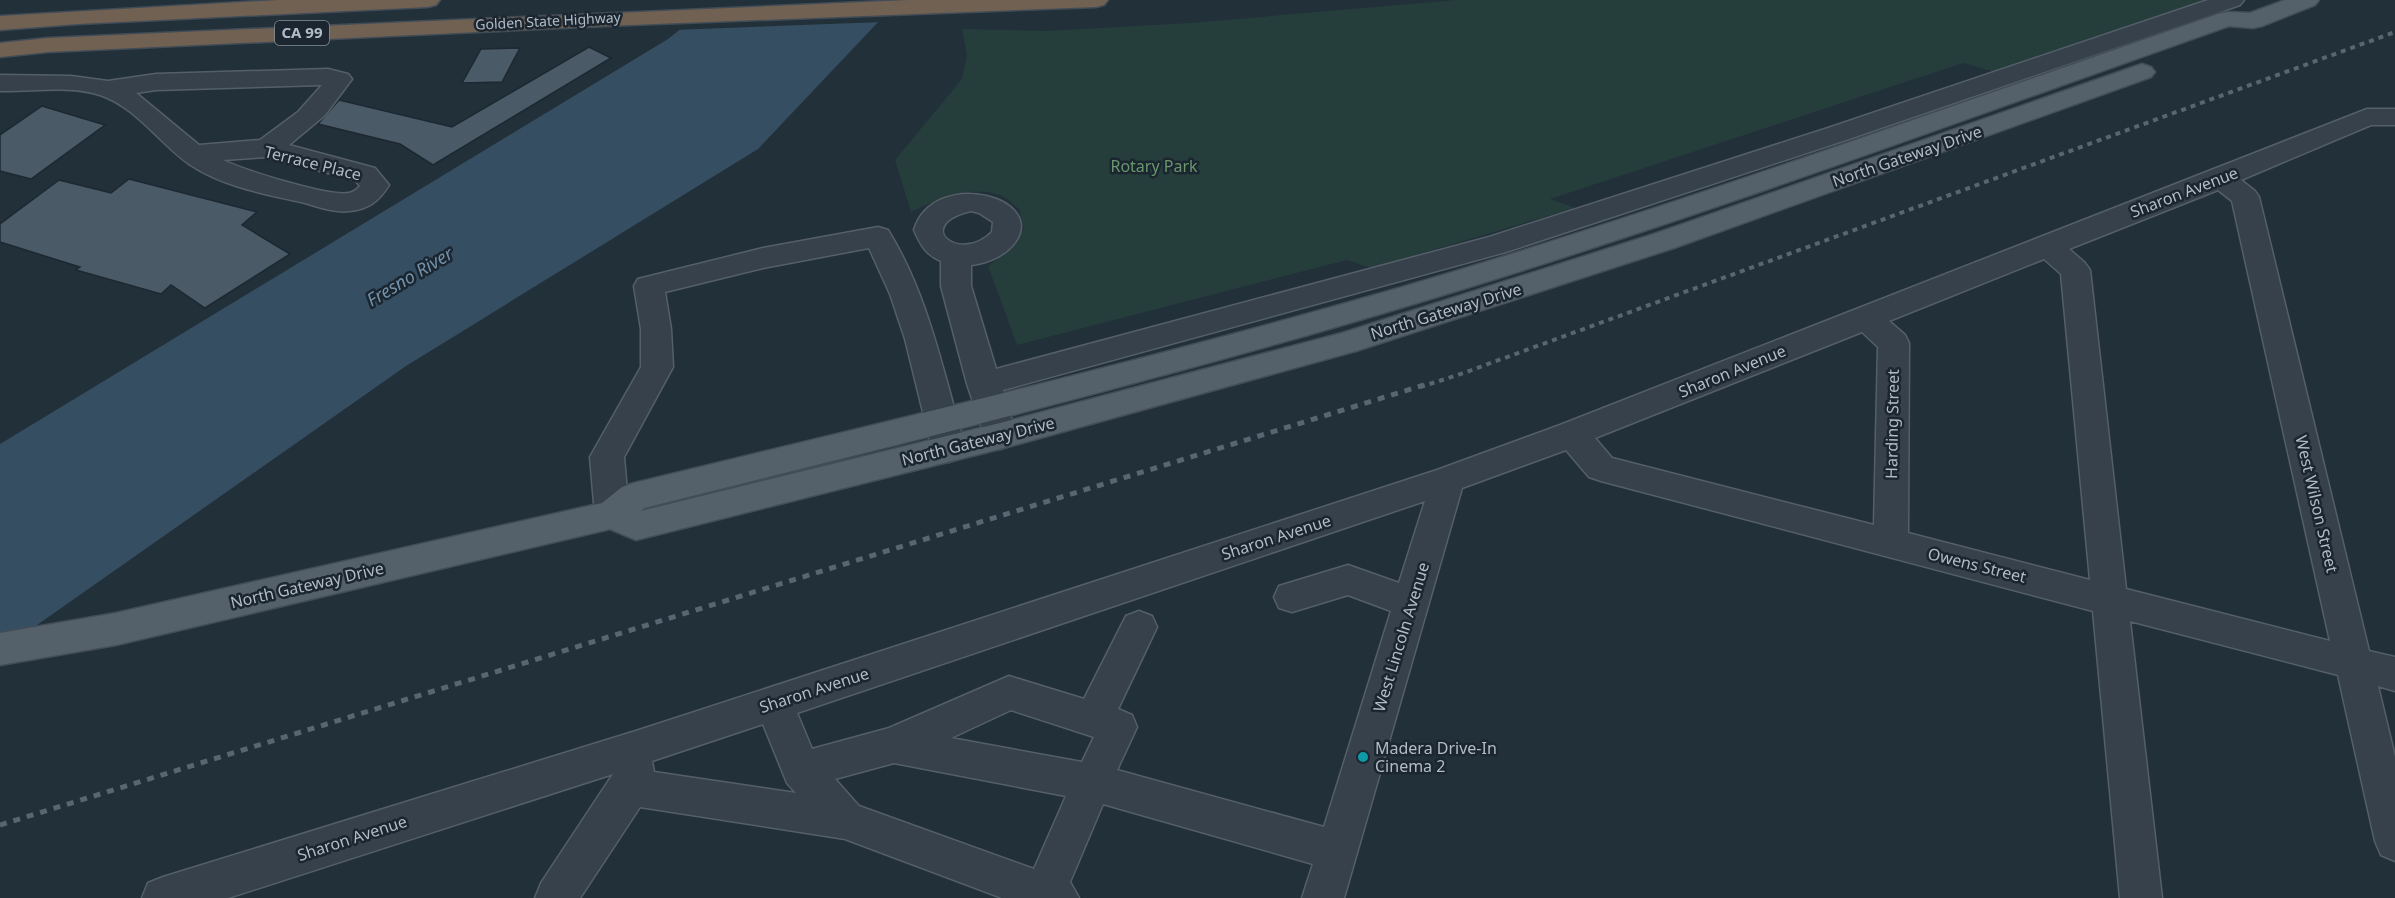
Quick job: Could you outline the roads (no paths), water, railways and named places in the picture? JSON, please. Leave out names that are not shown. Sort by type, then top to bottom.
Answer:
[{"type":"highway","name":"CA 99","points":[[0,23],[78,17],[428,0]]},
{"type":"highway","name":"Golden State Highway","points":[[0,50],[48,45],[605,19],[1095,0]]},
{"type":"main road","name":"North Gateway Drive","points":[[0,649],[116,628],[612,515],[636,526],[944,435],[991,409],[1327,320],[1504,254],[1645,221],[1958,114],[2252,33],[2253,21],[2307,0]]},
{"type":"main road","name":"North Gateway Drive","points":[[991,409],[1345,343],[1664,241],[1958,114]]},
{"type":"street","points":[[1958,114],[2232,0]]},
{"type":"street","points":[[109,89],[156,82],[328,77],[339,79],[320,106],[279,141],[266,148]]},
{"type":"street","points":[[0,100],[12,84]]},
{"type":"street","name":"Terrace Place","points":[[12,84],[84,85],[109,89],[127,98],[179,144],[211,166],[230,173],[336,202],[348,203],[361,200],[371,193],[375,185],[372,179],[365,174],[266,148],[195,154]]},
{"type":"street","name":"Sharon Avenue","points":[[163,898],[639,748],[1448,480],[1572,434],[2221,178],[2386,123],[2376,104],[2395,97]]},
{"type":"street","name":"West Wilson Street","points":[[2221,178],[2245,197],[2395,841]]},
{"type":"street","points":[[612,515],[607,457],[657,367],[656,329],[649,286],[706,270],[801,249],[878,237],[901,281],[919,334],[944,435]]},
{"type":"street","points":[[2046,246],[2075,270],[2141,898]]},
{"type":"street","points":[[1504,254],[1535,284]]},
{"type":"street","points":[[956,255],[956,286],[991,409]]},
{"type":"street","name":"Harding Street","points":[[1866,318],[1894,343],[1891,543]]},
{"type":"street","name":"Owens Street","points":[[1572,434],[1601,468],[2395,674]]},
{"type":"street","name":"West Lincoln Avenue","points":[[1323,898],[1448,480]]},
{"type":"street","points":[[1292,597],[1348,580],[1411,603]]},
{"type":"street","points":[[1094,719],[1139,627]]},
{"type":"street","points":[[630,787],[845,820],[1051,895],[1092,782],[1118,727],[1009,693],[894,745],[801,770]]},
{"type":"street","points":[[774,703],[801,770],[845,820]]},
{"type":"street","points":[[894,745],[1092,782],[1337,851]]},
{"type":"street","points":[[556,898],[630,787],[639,748]]},
{"type":"water","name":"Fresno River","points":[[717,0],[899,0],[758,149],[406,366],[0,651],[0,444],[668,39]]},
{"type":"railway","points":[[1420,387],[2395,32]]},
{"type":"railway","points":[[0,825],[1424,385]]},
{"type":"place","name":"Madera Drive-In Cinema 2","points":[[1363,757]]},
{"type":"park label","name":"Rotary Park","points":[[1154,166]]}]
